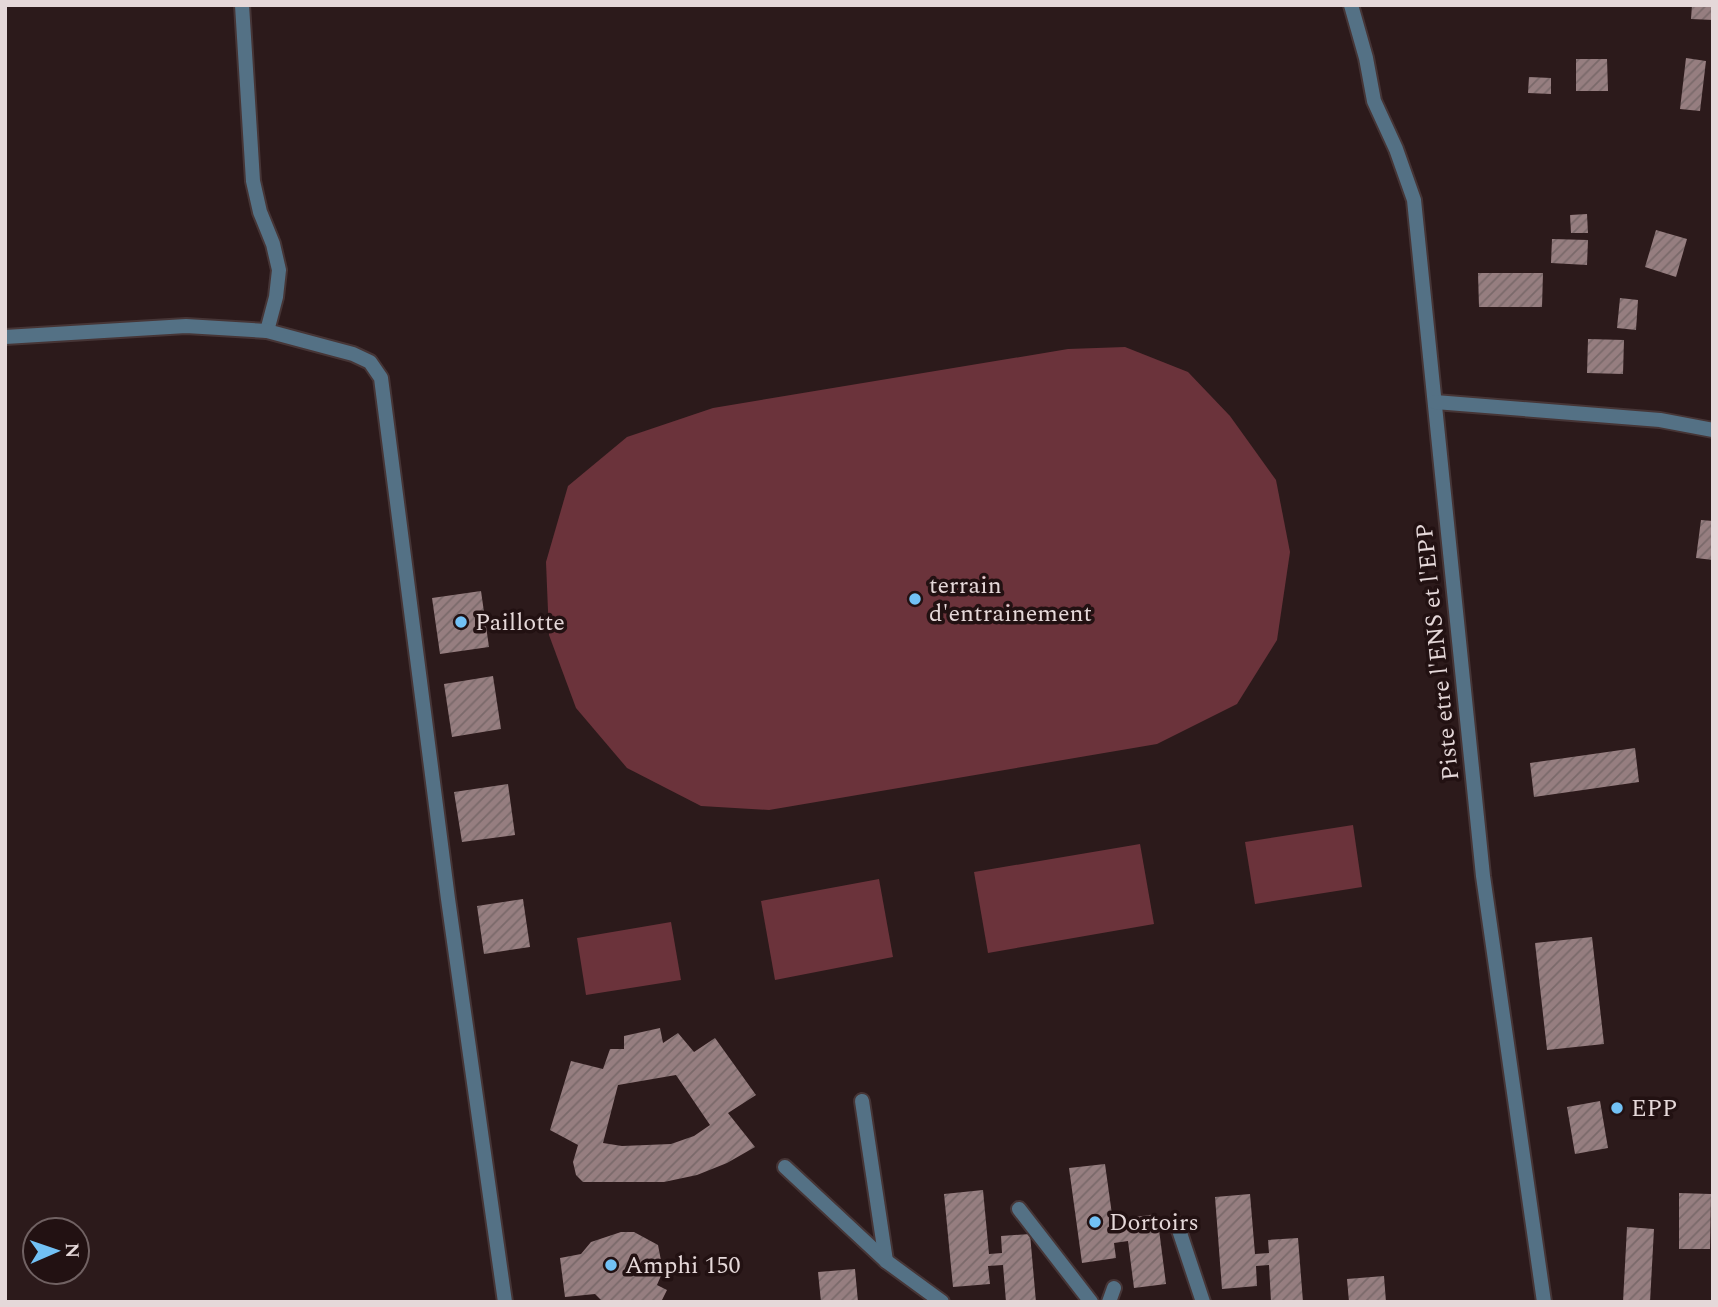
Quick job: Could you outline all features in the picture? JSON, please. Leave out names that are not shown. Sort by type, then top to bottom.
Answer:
[{"type":"street","points":[[242,5],[253,181],[279,270],[276,297],[267,331]]},
{"type":"street","name":"Piste etre l'ENS et l'EPP","points":[[1351,5],[1366,58],[1374,101],[1396,149],[1414,200],[1483,876],[1544,1302]]},
{"type":"street","points":[[5,337],[186,326],[267,331],[353,354],[370,362],[381,378],[448,899],[505,1302]]},
{"type":"street","points":[[1435,402],[1660,421],[1713,430]]},
{"type":"street","points":[[862,1101],[886,1261]]},
{"type":"street","points":[[785,1167],[886,1261],[942,1302]]},
{"type":"street","points":[[1018,1209],[1091,1302]]},
{"type":"street","points":[[1177,1224],[1203,1302]]},
{"type":"shaded area","name":"terrain d'entrainement","points":[[1125,347],[1188,372],[1230,416],[1276,480],[1290,552],[1277,640],[1237,704],[1157,744],[769,810],[701,806],[627,768],[576,708],[549,635],[546,562],[568,486],[627,437],[713,408],[1068,349]]},
{"type":"shaded area","points":[[1353,825],[1362,887],[1255,904],[1245,842]]},
{"type":"shaded area","points":[[1140,844],[1154,924],[988,953],[974,872]]},
{"type":"shaded area","points":[[879,879],[893,957],[775,980],[761,901]]},
{"type":"shaded area","points":[[671,922],[681,980],[586,995],[577,938]]},
{"type":"building","points":[[1692,5],[1713,5],[1713,20],[1691,19]]},
{"type":"building","points":[[1686,58],[1706,61],[1700,111],[1680,109]]},
{"type":"building","points":[[1576,59],[1607,59],[1608,91],[1576,91]]},
{"type":"building","points":[[1529,77],[1551,78],[1551,94],[1528,93]]},
{"type":"building","points":[[1587,214],[1588,233],[1571,233],[1570,215]]},
{"type":"building","points":[[1656,230],[1687,239],[1676,277],[1645,267]]},
{"type":"building","points":[[1552,239],[1588,240],[1587,265],[1551,263]]},
{"type":"building","points":[[1478,273],[1543,273],[1542,307],[1479,307]]},
{"type":"building","points":[[1620,298],[1638,300],[1636,330],[1617,328]]},
{"type":"building","points":[[1588,339],[1624,340],[1623,374],[1587,373]]},
{"type":"building","points":[[1701,520],[1713,521],[1713,560],[1696,558]]},
{"type":"building","name":"Paillotte","points":[[481,591],[489,647],[440,654],[432,598]]},
{"type":"building","name":"Paillotte","points":[[493,676],[501,729],[452,737],[444,684]]},
{"type":"building","points":[[1635,748],[1639,782],[1534,797],[1530,763]]},
{"type":"building","points":[[508,784],[515,835],[462,842],[454,792]]},
{"type":"building","points":[[523,899],[530,947],[484,954],[477,906]]},
{"type":"building","points":[[1592,937],[1604,1044],[1547,1050],[1535,943]]},
{"type":"building","points":[[660,1028],[663,1043],[678,1033],[694,1052],[715,1038],[756,1095],[728,1113],[755,1147],[727,1163],[697,1175],[664,1182],[583,1182],[576,1175],[573,1162],[578,1145],[550,1130],[571,1061],[603,1069],[610,1049],[624,1049],[624,1036]],"holes":[[[676,1075],[710,1125],[694,1136],[671,1144],[622,1146],[603,1143],[618,1085]]]},
{"type":"building","points":[[1600,1101],[1608,1148],[1575,1154],[1567,1107]]},
{"type":"building","name":"Dortoirs","points":[[1105,1164],[1114,1229],[1128,1227],[1127,1218],[1157,1214],[1166,1284],[1134,1288],[1128,1241],[1114,1243],[1116,1258],[1082,1263],[1069,1168]]},
{"type":"building","points":[[983,1190],[989,1254],[1002,1253],[1001,1236],[1030,1234],[1036,1302],[1006,1302],[1003,1265],[988,1266],[990,1284],[953,1287],[944,1194]]},
{"type":"building","points":[[1679,1193],[1711,1194],[1710,1249],[1679,1249]]},
{"type":"building","name":"Dortoirs","points":[[1250,1194],[1255,1254],[1269,1253],[1268,1240],[1298,1238],[1303,1302],[1271,1302],[1269,1265],[1256,1266],[1257,1286],[1222,1289],[1215,1197]]},
{"type":"building","points":[[1627,1227],[1654,1229],[1650,1302],[1623,1302]]},
{"type":"building","name":"Amphi 150","points":[[621,1232],[634,1232],[658,1245],[663,1271],[657,1285],[667,1290],[661,1302],[603,1302],[595,1294],[565,1297],[560,1258],[581,1254],[591,1242]]},
{"type":"building","points":[[855,1269],[858,1302],[821,1302],[818,1272]]},
{"type":"building","points":[[1384,1276],[1386,1302],[1349,1302],[1347,1279]]},
{"type":"place","name":"terrain d'entrainement","points":[[915,599]]},
{"type":"place","name":"Paillotte","points":[[461,622]]},
{"type":"place","name":"EPP","points":[[1617,1108]]},
{"type":"place","name":"Dortoirs","points":[[1095,1222]]},
{"type":"place","name":"Amphi 150","points":[[611,1265]]}]
